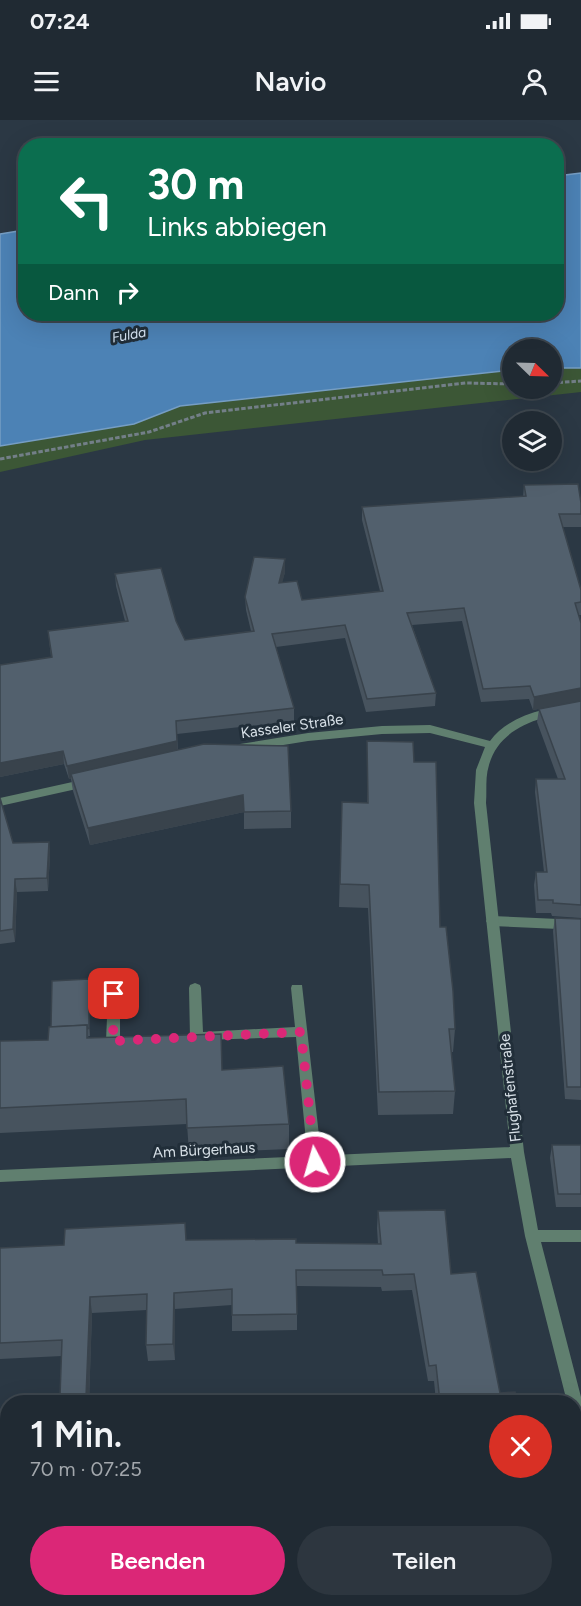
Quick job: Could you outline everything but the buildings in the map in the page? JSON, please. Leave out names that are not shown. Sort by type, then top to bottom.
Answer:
[{"type":"street","points":[[491,745],[513,726],[539,715],[581,707]]},
{"type":"street","name":"Kasseler Straße","points":[[226,751],[308,737],[382,730],[430,729],[491,745]]},
{"type":"street","name":"Flughafenstraße","points":[[491,745],[482,766],[480,803],[517,1152],[532,1236],[573,1395]]},
{"type":"street","points":[[0,802],[93,781]]},
{"type":"street","points":[[492,921],[581,925]]},
{"type":"street","points":[[195,988],[191,1037],[301,1032]]},
{"type":"street","points":[[297,988],[315,1162]]},
{"type":"street","points":[[113,1041],[114,994]]},
{"type":"street","name":"Am Bürgerhaus","points":[[0,1176],[517,1152]]},
{"type":"street","points":[[532,1236],[581,1236]]},
{"type":"path","points":[[562,382],[581,381]]},
{"type":"path","points":[[0,459],[149,432],[205,413],[466,383],[502,384]]},
{"type":"green space","points":[[562,368],[581,368],[581,392],[562,394]]},
{"type":"green space","points":[[502,370],[502,399],[517,399],[145,440],[0,472],[0,446],[134,424],[180,406]]},
{"type":"water","name":"Fulda","points":[[581,173],[581,368],[562,368],[562,339],[502,339],[502,371],[180,406],[134,424],[0,446],[0,234],[18,231],[18,321],[564,321],[564,175]]},
{"type":"route","points":[[114,994],[113,1041],[301,1032],[315,1162]]}]
